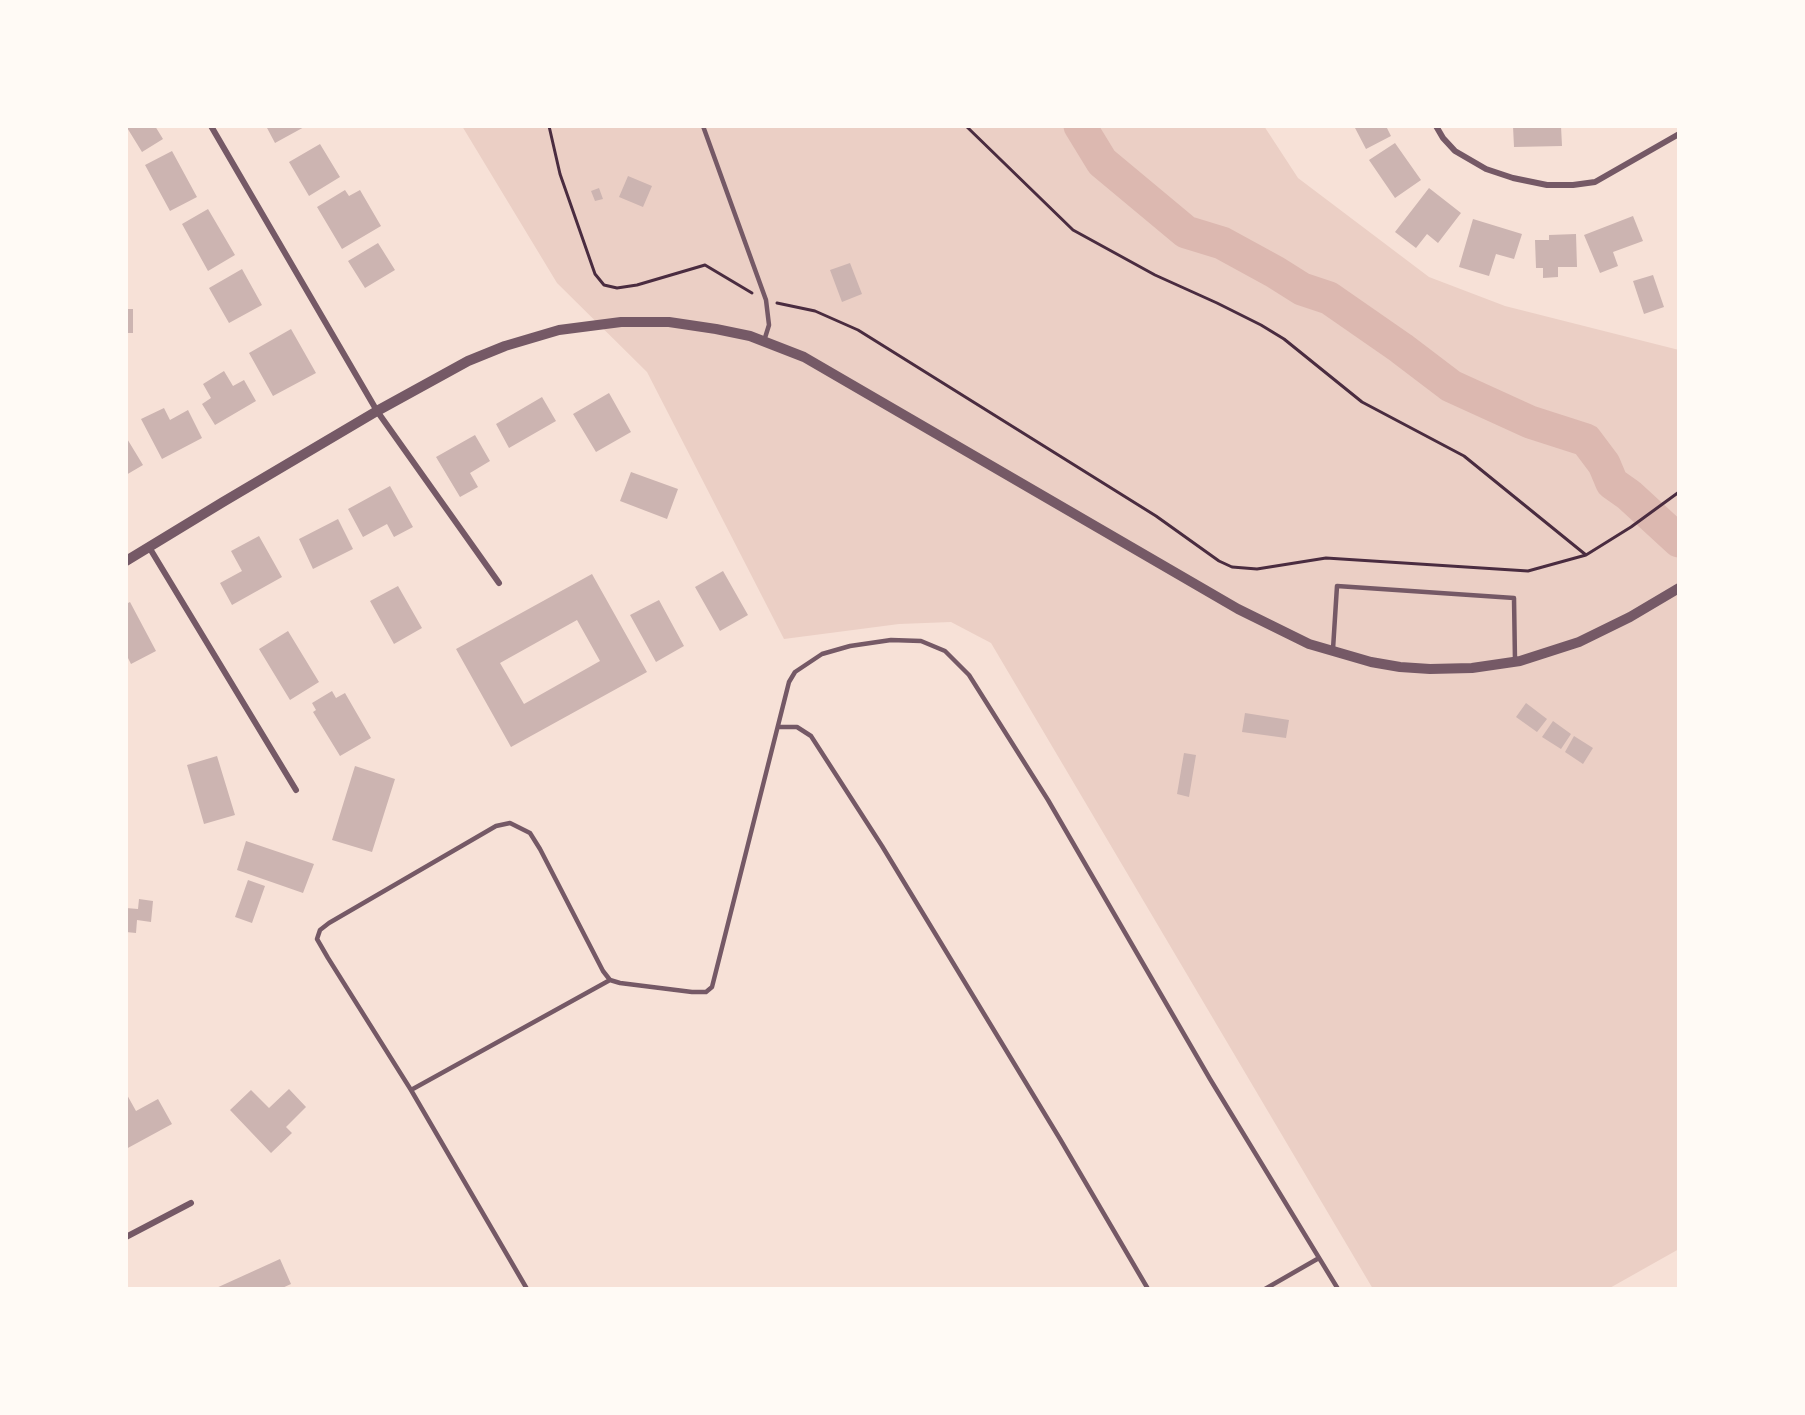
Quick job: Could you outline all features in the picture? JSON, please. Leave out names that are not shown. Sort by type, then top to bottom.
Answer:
[{"type":"street","points":[[211,126],[377,411],[499,583]]},
{"type":"street","points":[[1436,126],[1455,151],[1486,169],[1513,178],[1547,185],[1595,182],[1679,134]]},
{"type":"street","points":[[126,561],[377,411],[468,361],[505,346],[559,330],[621,322],[669,322],[716,329],[764,341],[804,357],[1238,609],[1290,635],[1333,652],[1400,667],[1430,669],[1472,668],[1515,662],[1579,642],[1630,617],[1679,588]]},
{"type":"street","points":[[149,547],[296,790]]},
{"type":"street","points":[[126,1238],[191,1203]]},
{"type":"lane","points":[[703,126],[765,300],[769,325],[764,341]]},
{"type":"lane","points":[[1333,652],[1337,586],[1515,598],[1515,662]]},
{"type":"lane","points":[[527,1289],[411,1090],[317,939],[320,930],[329,922],[496,826],[510,823],[530,833],[603,971],[610,980],[706,992],[712,987],[789,682],[795,672],[822,654],[850,646],[891,640],[921,641],[945,651],[969,675],[1041,791],[1210,1079],[1338,1289]]},
{"type":"lane","points":[[777,727],[797,727],[811,736],[882,846],[1148,1289]]},
{"type":"lane","points":[[411,1090],[610,980]]},
{"type":"lane","points":[[1265,1289],[1319,1258]]},
{"type":"path","points":[[549,126],[560,174],[595,274],[604,285],[617,288],[637,285],[705,265],[765,300],[814,311],[858,330],[1156,516],[1219,561],[1232,567],[1257,569],[1326,558],[1528,571],[1586,555],[1631,527],[1679,492]]},
{"type":"path","points":[[966,126],[1073,230],[1155,275],[1217,303],[1284,339],[1362,402],[1464,456],[1586,555]]},
{"type":"shaded area","points":[[462,126],[1264,126],[1298,178],[1429,277],[1505,306],[1679,350],[1679,1249],[1608,1289],[1373,1289],[991,643],[951,622],[899,624],[784,639],[647,372],[557,283]]},
{"type":"building","points":[[126,126],[155,126],[163,139],[142,152]]},
{"type":"building","points":[[266,126],[306,126],[275,143]]},
{"type":"building","points":[[1354,126],[1386,126],[1391,136],[1366,149]]},
{"type":"building","points":[[1513,126],[1561,126],[1562,146],[1514,147]]},
{"type":"building","points":[[1395,143],[1421,180],[1395,198],[1369,160]]},
{"type":"building","points":[[320,144],[340,177],[309,196],[289,162]]},
{"type":"building","points":[[172,151],[197,197],[170,211],[145,165]]},
{"type":"building","points":[[628,176],[652,186],[643,207],[619,197]]},
{"type":"building","points":[[599,188],[603,199],[595,201],[591,191]]},
{"type":"building","points":[[1429,188],[1461,213],[1438,243],[1427,234],[1416,248],[1395,232]]},
{"type":"building","points":[[345,190],[349,196],[360,190],[381,226],[342,249],[317,207]]},
{"type":"building","points":[[208,209],[235,255],[208,271],[182,224]]},
{"type":"building","points":[[1633,216],[1643,241],[1613,252],[1618,266],[1600,273],[1584,235]]},
{"type":"building","points":[[1473,219],[1522,234],[1514,259],[1496,254],[1489,276],[1459,267]]},
{"type":"building","points":[[1576,234],[1577,267],[1558,267],[1558,277],[1543,278],[1543,268],[1536,268],[1535,240],[1549,240],[1549,235]]},
{"type":"building","points":[[378,243],[395,270],[365,288],[348,261]]},
{"type":"building","points":[[850,263],[862,294],[842,302],[830,270]]},
{"type":"building","points":[[242,269],[262,305],[229,323],[209,288]]},
{"type":"building","points":[[1653,275],[1664,307],[1644,314],[1633,281]]},
{"type":"building","points":[[126,309],[133,309],[133,333],[126,333]]},
{"type":"building","points":[[291,329],[316,373],[273,396],[249,353]]},
{"type":"building","points":[[224,371],[233,386],[244,380],[256,401],[215,425],[202,404],[211,398],[203,384]]},
{"type":"building","points":[[609,393],[631,432],[596,452],[573,414]]},
{"type":"building","points":[[542,397],[556,421],[509,448],[496,424]]},
{"type":"building","points":[[164,408],[170,420],[188,410],[202,438],[162,459],[141,419]]},
{"type":"building","points":[[475,435],[490,461],[470,473],[478,487],[460,497],[436,457]]},
{"type":"building","points":[[126,437],[143,465],[126,475]]},
{"type":"building","points":[[631,472],[678,489],[667,519],[620,501]]},
{"type":"building","points":[[390,486],[413,527],[394,537],[387,524],[363,537],[348,509]]},
{"type":"building","points":[[338,519],[353,549],[313,569],[299,539]]},
{"type":"building","points":[[259,536],[282,577],[232,605],[220,583],[242,571],[231,551]]},
{"type":"building","points":[[723,571],[748,615],[720,631],[695,587]]},
{"type":"building","points":[[592,574],[647,672],[511,747],[456,649]],"holes":[[[577,620],[600,661],[524,704],[500,663]]]},
{"type":"building","points":[[398,586],[422,628],[394,644],[370,601]]},
{"type":"building","points":[[659,600],[684,646],[656,662],[630,615]]},
{"type":"building","points":[[130,602],[156,651],[131,664],[126,654],[126,604]]},
{"type":"building","points":[[288,631],[319,682],[290,700],[259,649]]},
{"type":"building","points":[[332,691],[336,698],[345,693],[371,738],[340,756],[313,712],[316,710],[312,703]]},
{"type":"building","points":[[1526,703],[1547,719],[1537,732],[1516,717]]},
{"type":"building","points":[[1245,713],[1289,720],[1286,738],[1242,732]]},
{"type":"building","points":[[1553,721],[1571,734],[1561,749],[1542,737]]},
{"type":"building","points":[[1574,736],[1593,748],[1583,764],[1565,752]]},
{"type":"building","points":[[1184,753],[1196,755],[1189,797],[1177,794]]},
{"type":"building","points":[[217,756],[235,815],[204,824],[187,765]]},
{"type":"building","points":[[355,766],[395,779],[372,852],[332,840]]},
{"type":"building","points":[[246,841],[314,864],[303,893],[237,870]]},
{"type":"building","points":[[248,880],[265,886],[252,923],[235,917]]},
{"type":"building","points":[[139,899],[153,901],[151,922],[137,920],[136,933],[126,932],[126,908],[138,909]]},
{"type":"building","points":[[289,1089],[306,1107],[286,1127],[292,1133],[271,1153],[230,1110],[251,1090],[269,1108]]},
{"type":"building","points":[[126,1093],[136,1111],[158,1099],[172,1124],[126,1149]]},
{"type":"building","points":[[280,1259],[291,1284],[280,1289],[214,1289]]},
{"type":"waterway","points":[[1080,126],[1102,162],[1186,232],[1222,243],[1302,289],[1329,298],[1451,386],[1530,422],[1586,440],[1604,464],[1612,483],[1629,495],[1679,541]]}]
